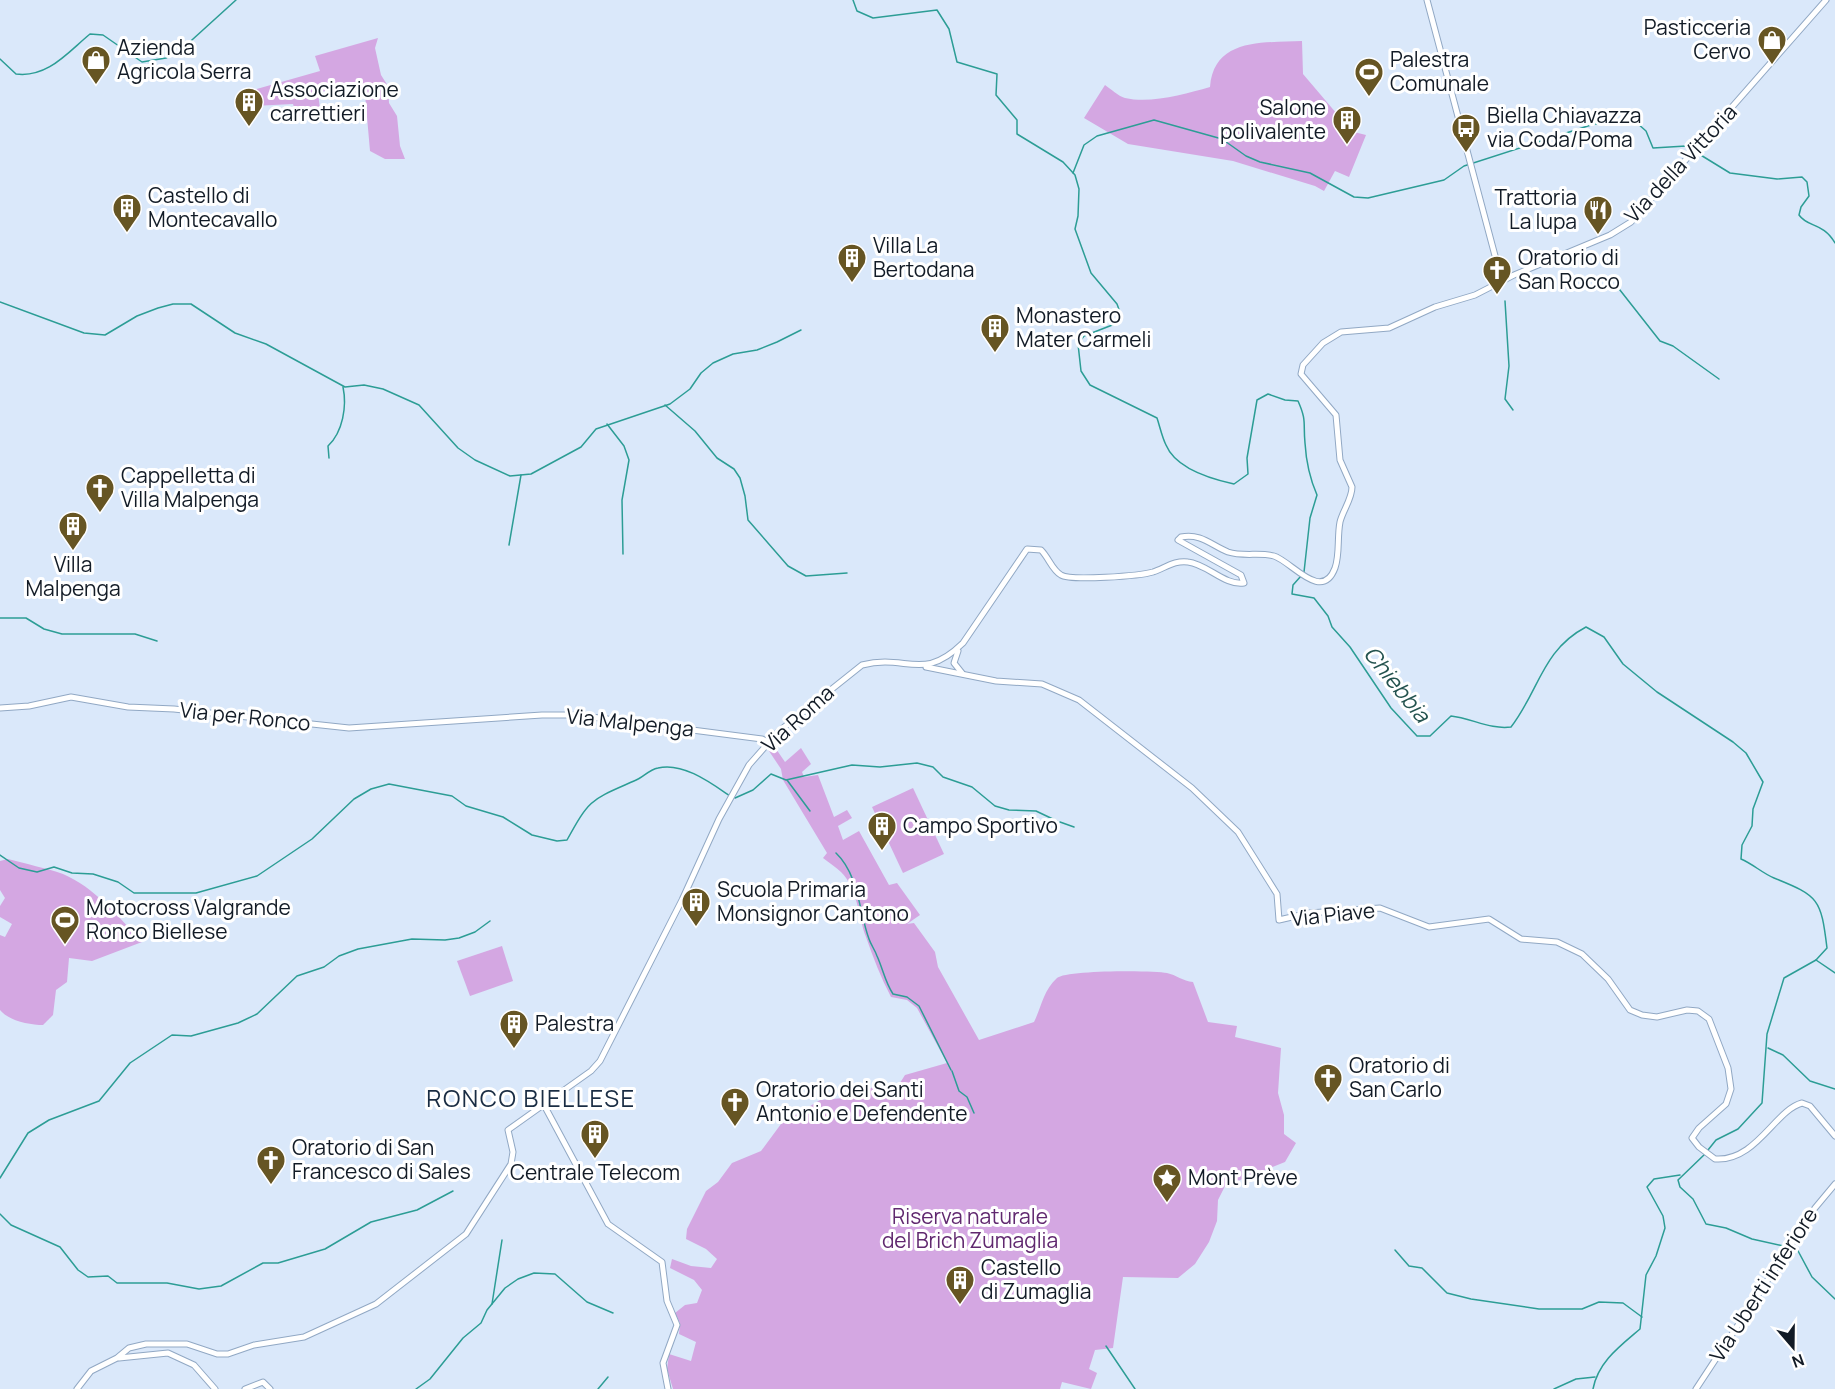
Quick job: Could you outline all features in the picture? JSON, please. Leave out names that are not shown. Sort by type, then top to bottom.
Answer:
[{"type":"street","points":[[1427,0],[1502,282]]},
{"type":"street","name":"Via della Vittoria","points":[[1153,572],[1185,561],[1209,569],[1234,583],[1244,583],[1241,575],[1178,540],[1197,536],[1229,552],[1273,555],[1308,580],[1320,582],[1335,569],[1340,522],[1352,492],[1340,460],[1336,415],[1303,378],[1300,371],[1303,365],[1323,343],[1341,332],[1389,328],[1435,307],[1475,295],[1610,235],[1631,222],[1826,0]]},
{"type":"street","name":"Via Roma","points":[[117,1358],[129,1348],[170,1343],[187,1344],[217,1354],[228,1354],[254,1345],[304,1336],[376,1304],[473,1226],[511,1164],[513,1152],[508,1135],[513,1126],[591,1071],[600,1061],[731,796],[749,765],[768,742],[862,665],[877,662],[925,667],[946,658],[963,643],[1027,549],[1041,550],[1059,574],[1065,577],[1122,577],[1153,572]]},
{"type":"street","points":[[954,663],[956,653],[963,643]]},
{"type":"street","points":[[946,658],[964,674]]},
{"type":"street","points":[[946,658],[950,672]]},
{"type":"street","name":"Via Piave","points":[[925,667],[996,681],[1042,684],[1069,694],[1192,788],[1230,823],[1248,846],[1277,894],[1279,920],[1309,913],[1380,908],[1429,927],[1489,919],[1521,939],[1557,942],[1582,954],[1608,979],[1630,1010],[1647,1017],[1686,1010],[1698,1011],[1709,1019],[1714,1028],[1728,1068],[1731,1089],[1726,1104],[1694,1135],[1693,1140],[1710,1155],[1719,1159],[1746,1149],[1772,1129],[1790,1108],[1802,1103],[1810,1106],[1835,1136]]},
{"type":"street","name":"Via per Ronco","points":[[0,708],[29,706],[72,697],[128,707],[174,709],[350,728],[491,719]]},
{"type":"street","name":"Via Malpenga","points":[[491,719],[576,715],[755,738],[768,742]]},
{"type":"street","points":[[544,1105],[608,1224],[662,1262],[667,1301],[677,1325],[663,1363],[668,1389]]},
{"type":"street","name":"Via Uberti inferiore","points":[[1696,1389],[1815,1208],[1835,1184]]},
{"type":"street","points":[[78,1389],[91,1371],[117,1358],[168,1353],[194,1365],[215,1389]]},
{"type":"street","points":[[245,1389],[263,1382],[270,1389]]},
{"type":"green space","points":[[378,38],[375,48],[381,75],[388,86],[389,103],[397,116],[400,146],[405,159],[385,159],[370,151],[365,94],[351,96],[347,85],[318,93],[320,109],[297,117],[293,104],[254,106],[253,90],[320,71],[315,56]]},
{"type":"green space","points":[[1302,41],[1303,74],[1337,114],[1342,129],[1366,135],[1349,177],[1335,171],[1324,191],[1315,186],[1233,161],[1128,144],[1084,118],[1105,85],[1122,97],[1135,100],[1179,95],[1210,87],[1214,71],[1221,59],[1231,51],[1258,43]]},
{"type":"green space","name":"Riserva naturale del Brich Zumaglia","points":[[772,743],[785,762],[801,748],[811,764],[802,772],[804,777],[818,775],[834,817],[847,810],[852,818],[838,826],[843,840],[859,831],[889,885],[897,883],[920,915],[907,924],[914,923],[935,952],[938,967],[979,1040],[1034,1022],[1052,983],[1063,975],[1145,971],[1167,973],[1193,982],[1208,1022],[1237,1026],[1235,1037],[1281,1048],[1278,1093],[1284,1115],[1284,1134],[1296,1143],[1285,1162],[1225,1186],[1218,1200],[1217,1221],[1209,1242],[1195,1264],[1178,1278],[1123,1277],[1113,1348],[1095,1350],[1089,1369],[1097,1373],[1091,1389],[1062,1382],[1060,1389],[673,1389],[667,1369],[669,1354],[691,1361],[696,1342],[679,1334],[680,1323],[675,1313],[685,1305],[697,1303],[702,1290],[694,1280],[670,1268],[672,1259],[691,1266],[711,1268],[717,1259],[706,1249],[686,1239],[687,1229],[706,1191],[718,1182],[732,1163],[761,1151],[781,1124],[820,1100],[844,1098],[879,1085],[898,1086],[905,1075],[947,1063],[917,1008],[907,1000],[891,997],[863,929],[851,886],[841,872],[823,858],[827,853],[783,780],[781,769],[767,748]]},
{"type":"green space","points":[[913,788],[944,854],[903,873],[872,807]]},
{"type":"green space","name":"Motocross Valgrande Ronco Biellese","points":[[8,859],[63,874],[74,880],[106,903],[142,942],[92,961],[69,958],[67,982],[56,990],[53,1015],[43,1025],[14,1020],[0,1010],[0,935],[5,937],[12,924],[0,917],[0,906],[5,898],[0,890],[0,861]]},
{"type":"green space","points":[[502,946],[513,981],[470,996],[457,961]]},
{"type":"waterway","name":"Chiebbia","points":[[0,59],[16,74],[38,72],[57,62],[90,34],[103,35],[142,62],[166,58],[182,49],[236,0]]},
{"type":"waterway","name":"Chiebbia","points":[[853,0],[857,11],[873,18],[937,10],[949,29],[957,62],[997,74],[996,95],[1017,120],[1017,134],[1063,162],[1075,175],[1079,189],[1075,229],[1091,273],[1117,304],[1121,315],[1120,322],[1084,336],[1078,344],[1081,371],[1090,385],[1157,418],[1171,453],[1186,467],[1205,476],[1234,484],[1248,474],[1247,458],[1257,400],[1268,394],[1285,400],[1298,401],[1304,418],[1307,463],[1317,495],[1310,518],[1304,572]]},
{"type":"waterway","points":[[1073,173],[1084,145],[1097,136],[1154,120],[1222,139],[1246,156],[1260,162],[1310,173],[1354,197],[1368,198],[1444,180],[1464,166],[1594,124],[1637,123],[1646,131],[1653,148],[1686,146],[1730,173],[1777,179],[1802,177],[1807,182],[1809,196],[1801,207],[1799,215],[1807,222],[1821,228],[1835,243]]},
{"type":"waterway","points":[[1616,285],[1660,341],[1673,346],[1719,379]]},
{"type":"waterway","points":[[1505,301],[1509,366],[1505,399],[1513,410]]},
{"type":"waterway","points":[[0,302],[84,333],[105,335],[137,316],[158,308],[173,304],[191,304],[235,333],[266,344],[345,387],[364,385],[383,389],[419,405],[458,448],[475,460],[510,476],[531,474],[581,447],[596,429],[670,404],[690,389],[701,373],[713,363],[733,354],[757,350],[801,330]]},
{"type":"waterway","points":[[329,458],[328,446],[337,434],[343,418],[343,387]]},
{"type":"waterway","points":[[665,405],[695,431],[717,458],[734,469],[740,478],[745,496],[748,520],[788,566],[806,576],[847,573]]},
{"type":"waterway","points":[[607,424],[624,446],[629,460],[622,500],[623,554]]},
{"type":"waterway","points":[[509,545],[521,475]]},
{"type":"waterway","name":"Chiebbia","points":[[1301,576],[1293,585],[1292,594],[1314,598],[1328,616],[1332,627],[1350,647],[1391,708],[1417,736],[1430,736],[1451,716],[1496,727],[1511,727],[1550,659],[1571,636],[1586,627],[1604,637],[1623,664],[1657,692],[1746,753],[1763,782],[1753,809],[1752,826],[1742,845],[1741,859],[1809,895],[1815,901],[1823,919],[1827,948],[1816,960],[1784,978],[1767,1034],[1762,1103],[1738,1129],[1716,1140],[1708,1150]]},
{"type":"waterway","points":[[0,618],[26,618],[44,629],[62,634],[135,634],[157,641]]},
{"type":"waterway","points":[[735,798],[753,790],[771,774],[786,780],[852,765],[880,767],[917,763],[933,767],[943,777],[972,787],[995,806],[1009,810],[1036,811],[1057,821]]},
{"type":"waterway","points":[[0,855],[19,868],[37,872],[54,867],[72,873],[93,874],[118,882],[134,893],[196,893],[257,876],[312,839],[354,799],[371,789],[389,784],[452,796],[466,806],[503,817],[532,835],[557,841],[567,840],[581,816],[593,802],[658,768],[677,768],[687,771],[730,796]]},
{"type":"waterway","points":[[787,780],[810,811]]},
{"type":"waterway","points":[[1060,822],[1074,827]]},
{"type":"waterway","points":[[836,853],[844,862],[854,883],[869,939],[890,989],[893,994],[907,997],[919,1006],[951,1070]]},
{"type":"waterway","points":[[0,1178],[28,1133],[49,1120],[99,1101],[130,1063],[172,1035],[191,1036],[238,1023],[257,1014],[297,976],[324,967],[339,956],[358,949],[412,939],[459,938],[475,932],[490,921]]},
{"type":"waterway","points":[[1816,960],[1835,973]]},
{"type":"waterway","points":[[1768,1048],[1783,1055],[1810,1081],[1835,1089]]},
{"type":"waterway","points":[[952,1071],[959,1091],[967,1097],[974,1113]]},
{"type":"waterway","name":"Chiebbia","points":[[1705,1154],[1678,1180],[1680,1187],[1693,1199],[1706,1224],[1726,1228],[1752,1239],[1797,1249],[1812,1277],[1835,1299]]},
{"type":"waterway","points":[[1593,1389],[1605,1363],[1640,1329],[1646,1275],[1656,1256],[1665,1228],[1663,1216],[1647,1187],[1654,1179],[1680,1175]]},
{"type":"waterway","points":[[0,1214],[11,1225],[60,1247],[78,1270],[88,1277],[108,1276],[117,1283],[167,1283],[199,1289],[221,1286],[263,1263],[278,1263],[325,1249],[371,1222],[417,1210],[453,1191]]},
{"type":"waterway","points":[[492,1304],[502,1240]]},
{"type":"waterway","points":[[1395,1250],[1409,1266],[1422,1268],[1447,1293],[1539,1309],[1582,1309],[1599,1302],[1623,1303],[1642,1317]]},
{"type":"waterway","points":[[416,1389],[430,1379],[463,1338],[481,1323],[487,1310],[505,1288],[518,1279],[534,1273],[555,1274],[587,1302],[613,1313]]},
{"type":"waterway","points":[[1106,1346],[1135,1389]]},
{"type":"waterway","points":[[598,1389],[608,1377]]},
{"type":"waterway","points":[[1554,1389],[1576,1379],[1595,1377]]},
{"type":"place","name":"Pasticceria Cervo","points":[[1772,66]]},
{"type":"place","name":"Azienda Agricola Serra","points":[[96,86]]},
{"type":"place","name":"Palestra Comunale","points":[[1369,98]]},
{"type":"place","name":"Associazione carrettieri","points":[[249,128]]},
{"type":"place","name":"Salone polivalente","points":[[1347,146]]},
{"type":"place","name":"Biella Chiavazza via Coda/Poma","points":[[1466,154]]},
{"type":"place","name":"Castello di Montecavallo","points":[[127,234]]},
{"type":"place","name":"Trattoria La lupa","points":[[1598,236]]},
{"type":"place","name":"Villa La Bertodana","points":[[852,284]]},
{"type":"place","name":"Oratorio di San Rocco","points":[[1497,296]]},
{"type":"place","name":"Monastero Mater Carmeli","points":[[995,354]]},
{"type":"place","name":"Cappelletta di Villa Malpenga","points":[[100,514]]},
{"type":"place","name":"Villa Malpenga","points":[[73,552]]},
{"type":"place","name":"Campo Sportivo","points":[[882,852]]},
{"type":"place","name":"Scuola Primaria Monsignor Cantono","points":[[696,928]]},
{"type":"place","name":"Motocross Valgrande Ronco Biellese","points":[[65,946]]},
{"type":"place","name":"Palestra","points":[[514,1050]]},
{"type":"place","name":"Oratorio di San Carlo","points":[[1328,1104]]},
{"type":"place","name":"Oratorio dei Santi Antonio e Defendente","points":[[735,1128]]},
{"type":"place","name":"Centrale Telecom","points":[[595,1160]]},
{"type":"place","name":"Oratorio di San Francesco di Sales","points":[[271,1186]]},
{"type":"place","name":"Mont Prève","points":[[1167,1204]]},
{"type":"place","name":"Castello di Zumaglia","points":[[960,1306]]},
{"type":"district","name":"RONCO BIELLESE","points":[[531,1099]]}]
